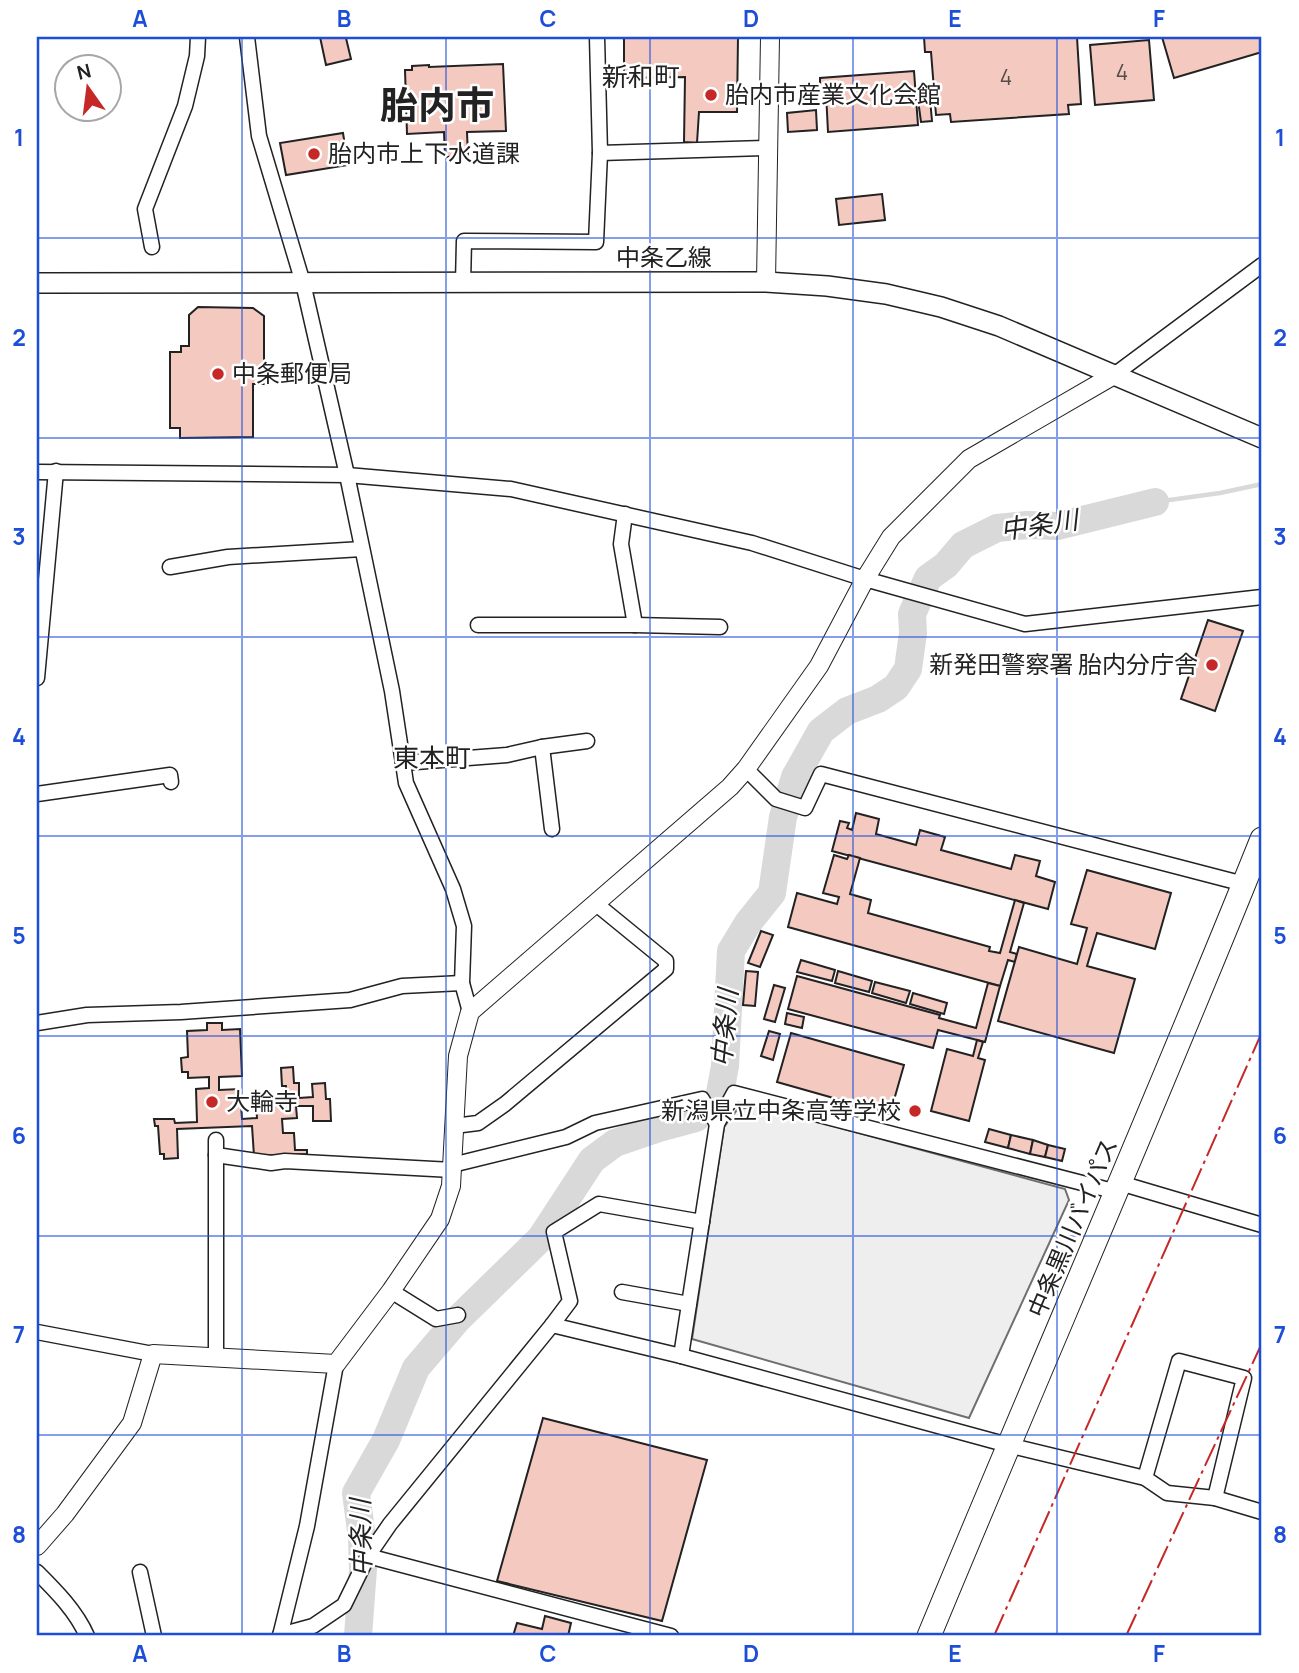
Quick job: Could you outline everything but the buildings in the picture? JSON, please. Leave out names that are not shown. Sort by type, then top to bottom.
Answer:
[{"type":"highway","name":"中条黒川バイパス","points":[[929,1636],[1119,1188],[1262,839]]},
{"type":"main road","name":"中条乙線","points":[[37,283],[766,282],[827,286],[886,294],[942,307],[999,326],[1262,438]]},
{"type":"street","points":[[152,247],[145,209],[186,106],[197,56],[198,37]]},
{"type":"street","points":[[247,37],[259,136],[303,283],[347,475],[392,691],[406,783],[453,889],[464,926],[462,983],[470,1012],[458,1056],[451,1186],[440,1219],[391,1292],[336,1364],[307,1526],[280,1636]]},
{"type":"street","points":[[463,282],[464,241],[596,242],[600,153],[597,37]]},
{"type":"street","points":[[766,282],[769,37]]},
{"type":"street","points":[[600,153],[768,148]]},
{"type":"street","points":[[470,1012],[730,788],[819,666],[865,579],[891,537],[969,459],[1114,375],[1262,265]]},
{"type":"street","points":[[37,678],[56,471]]},
{"type":"street","points":[[37,472],[347,475],[511,489],[752,543],[865,579],[1025,624],[1262,597]]},
{"type":"street","points":[[625,514],[621,544],[635,625]]},
{"type":"street","points":[[170,567],[228,557],[362,550]]},
{"type":"street","points":[[478,625],[720,627]]},
{"type":"street","points":[[403,763],[507,755],[587,741]]},
{"type":"street","points":[[542,747],[552,829]]},
{"type":"street","points":[[746,769],[776,799],[805,808],[821,774],[1244,884]]},
{"type":"street","points":[[37,794],[170,775],[171,782]]},
{"type":"street","points":[[454,1126],[478,1123],[505,1104],[666,969],[666,961],[595,903]]},
{"type":"street","points":[[37,1023],[87,1016],[350,1000],[402,986],[462,983]]},
{"type":"street","points":[[681,1356],[717,1124],[734,1093],[1262,1225]]},
{"type":"street","points":[[216,1155],[271,1163],[285,1161],[452,1168],[566,1137],[595,1123],[702,1099],[717,1124]]},
{"type":"street","points":[[216,1140],[216,1357]]},
{"type":"street","points":[[280,1636],[313,1626],[344,1605],[368,1556],[390,1524],[570,1301],[554,1232],[599,1204],[702,1222]]},
{"type":"street","points":[[391,1292],[436,1319],[458,1315]]},
{"type":"street","points":[[622,1292],[689,1304]]},
{"type":"street","points":[[552,1325],[681,1356],[1008,1445],[1144,1478],[1167,1493],[1215,1498],[1262,1512]]},
{"type":"street","points":[[37,1332],[153,1354],[336,1364]]},
{"type":"street","points":[[37,1546],[65,1514],[132,1423],[153,1354]]},
{"type":"street","points":[[1144,1478],[1179,1361],[1244,1378],[1215,1498]]},
{"type":"street","points":[[368,1556],[671,1636]]},
{"type":"street","points":[[37,1572],[81,1622],[87,1636]]},
{"type":"street","points":[[139,1572],[154,1636]]},
{"type":"shaded area","points":[[756,1105],[1065,1189],[1069,1200],[969,1418],[692,1339],[724,1127],[737,1110]]},
{"type":"waterway","points":[[1155,502],[1262,484]]},
{"type":"waterway","name":"中条川","points":[[358,1636],[363,1569],[356,1493],[386,1440],[416,1368],[458,1319],[541,1238],[592,1160],[615,1143],[696,1118],[719,1098],[725,1066],[731,951],[748,923],[772,893],[783,817],[795,777],[821,731],[847,711],[878,699],[896,687],[908,669],[913,633],[912,614],[928,578],[946,565],[963,545],[997,528],[1058,526],[1155,502]]},
{"type":"power","points":[[994,1636],[1262,1032]]},
{"type":"power","points":[[1126,1636],[1262,1343]]},
{"type":"place","name":"胎内市産業文化会館","points":[[711,95]]},
{"type":"place","name":"胎内市上下水道課","points":[[314,154]]},
{"type":"place","name":"中条郵便局","points":[[218,374]]},
{"type":"place","name":"新発田警察署 胎内分庁舎","points":[[1212,665]]},
{"type":"place","name":"大輪寺","points":[[212,1102]]},
{"type":"place","name":"新潟県立中条高等学校","points":[[915,1111]]},
{"type":"district","name":"新和町","points":[[641,77]]},
{"type":"district","name":"胎内市","points":[[437,106]]},
{"type":"district","name":"東本町","points":[[432,758]]}]
